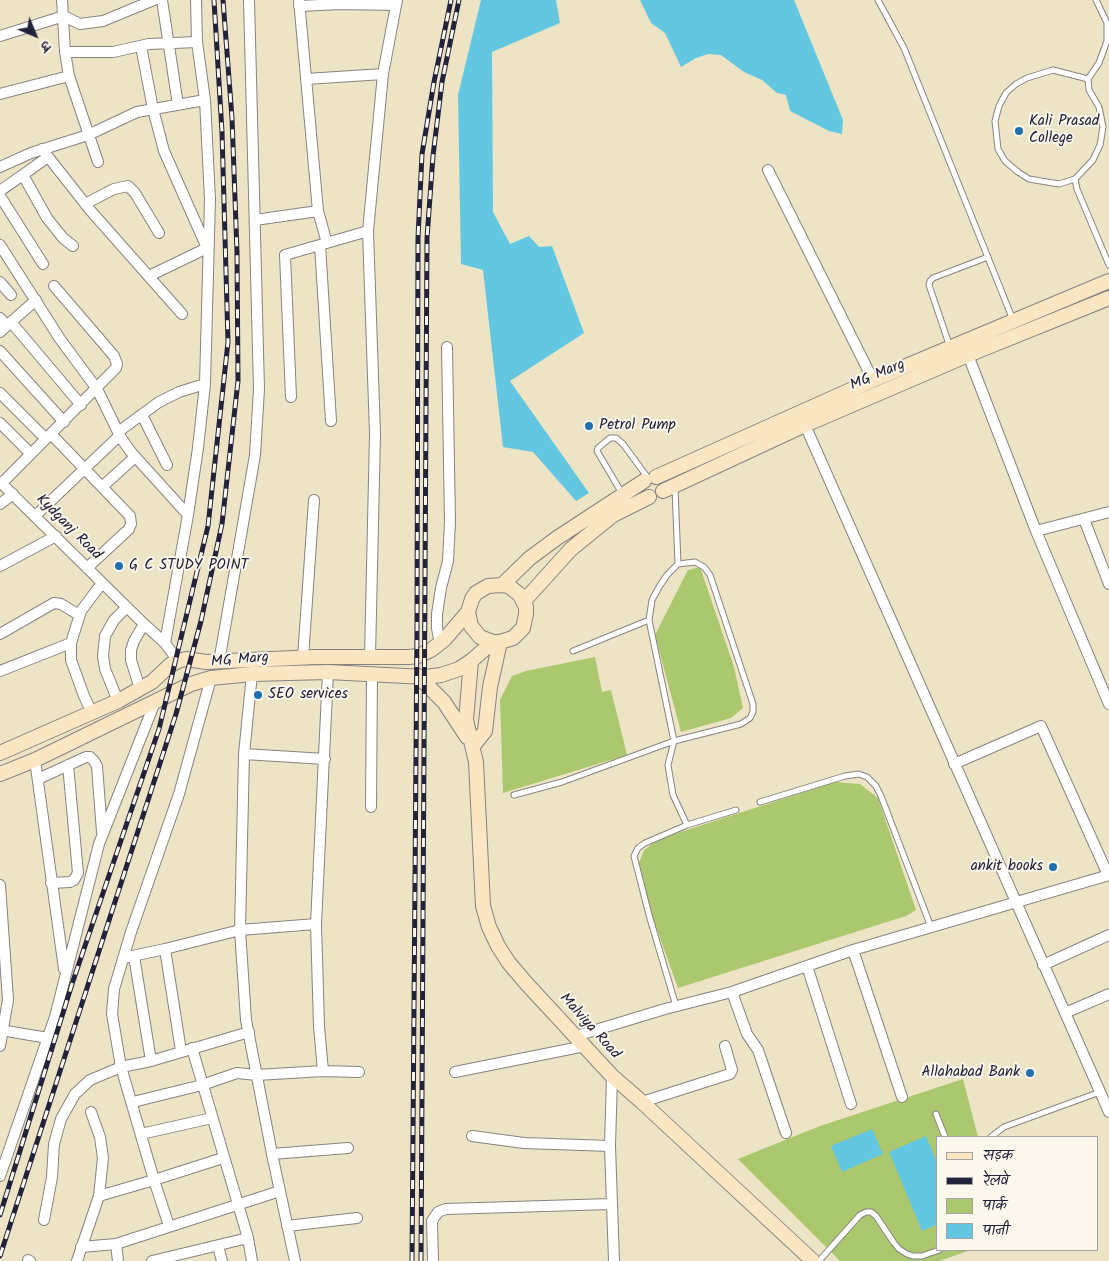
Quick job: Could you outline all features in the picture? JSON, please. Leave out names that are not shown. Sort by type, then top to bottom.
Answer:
[{"type":"main road","points":[[502,584],[530,558],[557,538],[649,479],[873,380],[1109,281]]},
{"type":"main road","name":"MG Marg","points":[[524,601],[571,549],[613,515],[649,497],[658,496],[669,488],[805,425],[968,355],[1109,298]]},
{"type":"main road","points":[[649,479],[669,488]]},
{"type":"main road","points":[[649,479],[643,489],[649,497]]},
{"type":"main road","points":[[502,584],[515,590],[524,601],[526,614],[522,628],[513,638],[496,642],[480,637],[475,632],[471,626],[468,612],[476,593],[488,586],[502,584]]},
{"type":"main road","name":"MG Marg","points":[[178,661],[186,659],[219,662],[418,656],[440,644],[468,612]]},
{"type":"main road","points":[[418,676],[444,702],[473,746],[485,731],[496,642]]},
{"type":"main road","name":"MG Marg","points":[[0,774],[35,760],[192,684],[211,678],[252,674],[328,672],[418,676],[441,675],[459,669],[496,642]]},
{"type":"main road","points":[[0,753],[118,701],[152,682],[170,665],[178,661]]},
{"type":"main road","name":"Malviya Road","points":[[471,661],[466,720],[476,762],[483,906],[489,927],[498,946],[509,963],[612,1076],[813,1261]]},
{"type":"street","points":[[62,0],[65,52],[69,76],[98,162]]},
{"type":"street","points":[[0,36],[64,16],[80,24],[103,21],[154,0]]},
{"type":"street","points":[[162,0],[178,105]]},
{"type":"street","points":[[165,643],[188,515],[205,384],[210,198],[205,100],[197,42],[196,0]]},
{"type":"street","points":[[219,662],[255,456],[260,389],[249,0]]},
{"type":"street","points":[[331,422],[324,244],[318,211],[299,3],[396,2],[383,74],[368,231],[375,434],[370,657]]},
{"type":"street","points":[[65,52],[113,52],[141,46],[197,42]]},
{"type":"street","points":[[141,46],[153,110],[164,151],[208,250]]},
{"type":"street","points":[[306,78],[383,74]]},
{"type":"street","points":[[0,94],[69,76]]},
{"type":"street","points":[[0,167],[45,153],[137,112],[205,100]]},
{"type":"street","points":[[0,192],[23,175],[45,153]]},
{"type":"street","points":[[45,153],[85,204],[182,314]]},
{"type":"street","points":[[768,170],[873,380]]},
{"type":"street","points":[[23,175],[47,218],[63,238],[73,246]]},
{"type":"street","points":[[85,204],[114,189],[128,186],[136,193],[159,234]]},
{"type":"street","points":[[0,196],[43,264]]},
{"type":"street","points":[[255,220],[318,211]]},
{"type":"street","points":[[291,397],[285,255],[368,231]]},
{"type":"street","points":[[0,244],[60,339],[97,389],[119,433],[135,457],[188,515]]},
{"type":"street","points":[[149,276],[208,250]]},
{"type":"street","points":[[0,282],[11,295]]},
{"type":"street","points":[[1,483],[116,368],[117,364],[114,356],[54,286]]},
{"type":"street","points":[[36,300],[4,324],[81,405]]},
{"type":"street","points":[[440,644],[437,614],[448,561],[450,522],[447,347]]},
{"type":"street","points":[[0,351],[64,422]]},
{"type":"street","points":[[968,355],[1036,531],[1109,704]]},
{"type":"street","points":[[35,516],[119,433],[142,414],[159,402],[179,392],[205,384]]},
{"type":"street","points":[[0,394],[84,468],[130,516],[132,524],[129,529],[87,568]]},
{"type":"street","points":[[142,414],[167,465]]},
{"type":"street","points":[[0,423],[31,454]]},
{"type":"street","points":[[805,425],[1108,1109]]},
{"type":"street","points":[[102,487],[135,457]]},
{"type":"street","name":"Kydganj Road","points":[[1,483],[165,643],[178,661]]},
{"type":"street","points":[[0,504],[13,494]]},
{"type":"street","points":[[303,658],[314,500]]},
{"type":"street","points":[[1036,531],[1109,512]]},
{"type":"street","points":[[1084,519],[1109,584]]},
{"type":"street","points":[[0,566],[56,536]]},
{"type":"street","points":[[92,713],[71,660],[71,643],[79,615],[88,599],[102,582]]},
{"type":"street","points":[[0,634],[54,603],[61,604],[79,615]]},
{"type":"street","points":[[118,701],[105,669],[103,656],[105,636],[114,620],[127,607]]},
{"type":"street","points":[[140,689],[131,660],[131,650],[144,624]]},
{"type":"street","points":[[0,671],[71,643]]},
{"type":"street","points":[[324,1071],[319,1026],[316,924],[328,672]]},
{"type":"street","points":[[252,674],[244,754],[240,930],[249,1032],[295,1261]]},
{"type":"street","points":[[371,807],[372,674]]},
{"type":"street","points":[[169,1226],[121,1067],[112,1014],[114,989],[129,956],[179,794],[211,678]]},
{"type":"street","points":[[0,1176],[48,1038],[102,835],[154,702]]},
{"type":"street","points":[[455,1072],[581,1041],[676,1006],[732,992],[853,950],[1109,875],[1041,726],[954,764]]},
{"type":"street","points":[[244,754],[325,759]]},
{"type":"street","points":[[38,779],[86,757],[90,757],[97,766],[102,835]]},
{"type":"street","points":[[35,760],[65,975]]},
{"type":"street","points":[[51,883],[70,882],[74,880],[78,873],[68,766]]},
{"type":"street","points":[[0,886],[4,990],[8,1000],[0,1046]]},
{"type":"street","points":[[129,956],[240,930],[316,924]]},
{"type":"street","points":[[1043,965],[1109,935]]},
{"type":"street","points":[[165,949],[181,1051]]},
{"type":"street","points":[[853,950],[902,1097]]},
{"type":"street","points":[[129,956],[151,1061]]},
{"type":"street","points":[[807,966],[851,1104]]},
{"type":"street","points":[[732,992],[747,1034],[758,1050],[786,1133]]},
{"type":"street","points":[[1065,1014],[1109,994]]},
{"type":"street","points":[[2,1030],[48,1038]]},
{"type":"street","points":[[44,1220],[52,1177],[54,1144],[61,1119],[76,1094],[90,1080],[121,1067],[151,1061],[249,1032]]},
{"type":"street","points":[[642,1102],[730,1074],[732,1070],[725,1046]]},
{"type":"street","points":[[192,1048],[248,1238],[252,1261]]},
{"type":"street","points":[[133,1102],[202,1085],[237,1073],[257,1075],[324,1071],[359,1072]]},
{"type":"street","points":[[612,1076],[610,1146],[614,1261]]},
{"type":"street","points":[[77,1261],[99,1196],[103,1158],[100,1137],[92,1112]]},
{"type":"street","points":[[141,1134],[212,1118]]},
{"type":"street","points":[[472,1136],[524,1143],[610,1146]]},
{"type":"street","points":[[272,1154],[348,1148]]},
{"type":"street","points":[[99,1196],[223,1158]]},
{"type":"street","points":[[81,1247],[116,1244],[280,1191]]},
{"type":"street","points":[[433,1261],[432,1221],[438,1212],[446,1209],[611,1204]]},
{"type":"street","points":[[287,1226],[357,1218]]},
{"type":"street","points":[[152,1261],[185,1257],[248,1238]]},
{"type":"street","points":[[116,1244],[118,1261]]},
{"type":"street","points":[[218,1246],[222,1261]]},
{"type":"lane","points":[[878,0],[904,48],[1014,321]]},
{"type":"lane","points":[[1088,79],[1052,70],[1027,78],[1016,84],[1006,93],[999,106],[995,122],[998,149],[1005,161],[1029,179],[1059,184],[1076,179],[1093,160],[1100,145],[1102,127],[1099,107],[1090,90],[1088,79],[1098,63],[1107,41],[1107,23],[1096,0]]},
{"type":"lane","points":[[1076,179],[1077,189],[1109,265]]},
{"type":"lane","points":[[950,347],[929,285],[930,281],[933,278],[988,257]]},
{"type":"lane","points":[[624,495],[597,452],[598,448],[610,438],[616,438],[623,444],[649,479]]},
{"type":"lane","points":[[669,488],[678,564]]},
{"type":"lane","points":[[514,795],[562,782],[674,741],[741,724],[750,718],[753,712],[752,704],[710,575],[704,567],[695,562],[678,564],[667,574],[652,600],[649,620],[674,741],[668,765],[673,795],[686,825]]},
{"type":"lane","points":[[573,651],[649,620]]},
{"type":"lane","points":[[760,802],[845,776],[859,774],[867,777],[876,786],[881,796],[931,928]]},
{"type":"lane","points":[[676,1006],[634,856],[638,848],[645,843],[686,825],[736,810]]},
{"type":"lane","points":[[992,1136],[1004,1127],[1100,1092]]},
{"type":"lane","points":[[936,1114],[946,1136]]},
{"type":"lane","points":[[819,1261],[860,1215],[866,1212],[871,1212],[876,1216],[894,1243],[908,1254],[922,1256],[936,1251]]},
{"type":"green space","points":[[700,567],[734,667],[743,708],[731,718],[681,732],[655,635],[688,570]]},
{"type":"green space","points":[[595,657],[602,692],[611,690],[627,755],[503,793],[500,700],[512,676],[526,671]]},
{"type":"green space","points":[[835,782],[860,784],[878,798],[916,910],[906,916],[678,988],[638,877],[638,865],[644,850],[659,839]]},
{"type":"green space","points":[[963,1079],[978,1136],[936,1136],[936,1251],[968,1251],[939,1261],[840,1261],[738,1159],[820,1126]]},
{"type":"water","points":[[481,0],[556,0],[560,23],[492,52],[493,212],[510,244],[529,236],[539,247],[552,246],[584,333],[510,381],[589,493],[576,501],[533,452],[503,447],[483,270],[461,264],[458,95]]},
{"type":"water","points":[[640,0],[794,0],[843,120],[842,134],[829,131],[790,111],[786,95],[777,93],[762,80],[744,72],[721,55],[708,54],[696,58],[681,67],[665,33],[651,23]]},
{"type":"water","points":[[872,1129],[883,1154],[842,1172],[831,1146]]},
{"type":"water","points":[[926,1136],[936,1160],[936,1225],[922,1231],[889,1152]]},
{"type":"railway","points":[[0,1215],[72,984],[159,729],[208,526],[228,342],[222,132],[214,0]]},
{"type":"railway","points":[[0,1256],[176,714],[201,621],[222,524],[238,381],[237,252],[232,118],[223,0]]},
{"type":"railway","points":[[412,1261],[418,238],[422,154],[434,82],[451,0]]},
{"type":"railway","points":[[421,1261],[427,238],[433,156],[442,82],[459,0]]},
{"type":"place","name":"Kali Prasad College","points":[[1019,131]]},
{"type":"place","name":"Petrol Pump","points":[[589,426]]},
{"type":"place","name":"G C STUDY POINT","points":[[119,566]]},
{"type":"place","name":"SEO services","points":[[258,695]]},
{"type":"place","name":"ankit books","points":[[1053,867]]},
{"type":"place","name":"Allahabad Bank","points":[[1030,1073]]}]
